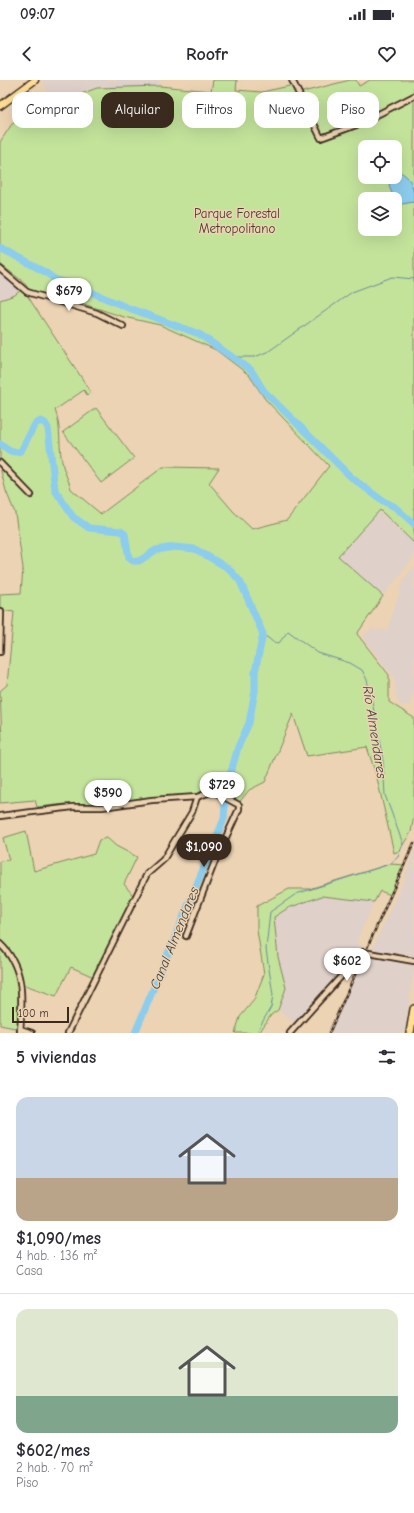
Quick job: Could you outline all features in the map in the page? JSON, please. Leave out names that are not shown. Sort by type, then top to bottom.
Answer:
[{"type":"highway","points":[[410,1033],[414,1009]]},
{"type":"main road","points":[[0,106],[35,80]]},
{"type":"street","points":[[292,80],[321,138],[381,114],[414,96]]},
{"type":"street","points":[[0,269],[27,292],[97,313],[123,326]]},
{"type":"street","points":[[0,463],[31,495]]},
{"type":"street","points":[[0,652],[1,611]]},
{"type":"street","points":[[0,816],[73,807],[102,807],[152,800],[197,797],[215,792],[240,804],[215,861],[186,936]]},
{"type":"street","points":[[68,1033],[146,874],[163,860],[192,812],[197,797]]},
{"type":"street","points":[[0,944],[16,966],[22,984],[20,1031],[32,1033]]},
{"type":"street","points":[[290,1033],[363,952],[414,960]]},
{"type":"shaded area","points":[[42,80],[159,80],[159,86],[97,88],[86,92],[48,92]]},
{"type":"shaded area","points":[[0,269],[23,288],[15,295],[0,300]]},
{"type":"shaded area","points":[[380,509],[414,543],[414,557],[383,596],[338,556]]},
{"type":"shaded area","points":[[414,566],[414,691],[409,706],[401,705],[397,700],[394,678],[362,637],[371,629],[387,630],[404,579]]},
{"type":"shaded area","points":[[414,850],[414,956],[372,949],[403,882]]},
{"type":"shaded area","points":[[322,896],[374,902],[357,940],[363,952],[297,1025],[278,1010],[286,988],[278,957],[274,917],[288,908]]},
{"type":"shaded area","points":[[366,952],[414,966],[405,1033],[329,1033]]},
{"type":"green space","name":"Parque Forestal Metropolitano","points":[[213,80],[237,80],[236,90],[262,92],[254,92],[254,128],[319,128],[319,92],[303,92],[350,80],[356,80],[359,86],[370,80],[414,80],[414,543],[380,510],[338,556],[383,596],[357,634],[389,675],[389,702],[414,718],[414,816],[411,832],[399,851],[394,853],[377,778],[367,747],[307,756],[293,714],[265,782],[249,790],[238,804],[215,793],[197,797],[86,807],[66,804],[37,807],[35,800],[0,803],[0,740],[2,741],[0,691],[7,685],[14,612],[0,610],[0,594],[21,593],[23,568],[15,513],[6,491],[0,467],[0,300],[15,295],[23,288],[91,392],[87,395],[84,390],[55,410],[64,469],[71,489],[101,514],[163,467],[219,468],[209,483],[233,511],[252,529],[287,520],[329,466],[265,399],[249,375],[216,350],[160,325],[124,317],[68,299],[30,290],[25,283],[0,264],[0,142],[12,124],[12,128],[93,128],[93,92],[86,92],[97,88],[159,86],[211,91]]},
{"type":"green space","points":[[294,85],[298,92],[262,92]]},
{"type":"green space","points":[[96,408],[134,458],[101,483],[63,432]]},
{"type":"green space","points":[[26,831],[34,871],[94,854],[99,840],[107,838],[116,846],[137,857],[124,884],[135,898],[96,978],[71,967],[56,996],[22,984],[20,1029],[0,1025],[0,861],[9,860],[3,838]]},
{"type":"green space","points":[[390,864],[405,865],[391,895],[380,891],[374,902],[322,896],[288,908],[274,917],[278,957],[286,988],[278,1010],[271,1015],[259,1033],[235,1033],[240,1017],[254,1000],[264,974],[257,930],[257,906],[289,889],[309,889]]},
{"type":"water","points":[[402,173],[405,175],[412,186],[414,202],[402,204],[402,192],[391,192],[389,184],[402,184]]},
{"type":"waterway","points":[[0,248],[45,272],[56,280],[72,284],[126,307],[199,334],[251,370],[264,391],[352,478],[383,501],[395,507],[414,524]]},
{"type":"waterway","points":[[232,357],[255,357],[269,351],[352,292],[392,277],[414,279]]},
{"type":"waterway","name":"Río Almendares","points":[[0,444],[10,451],[21,451],[35,424],[41,421],[45,423],[48,428],[55,490],[73,517],[89,528],[121,531],[125,534],[129,558],[133,561],[139,561],[156,550],[174,547],[195,549],[228,568],[240,581],[263,634],[255,672],[255,691],[249,723],[238,747],[226,790],[224,819],[135,1033]]},
{"type":"waterway","name":"Río Almendares","points":[[256,1033],[271,1007],[273,995],[266,949],[270,912],[296,894],[390,864],[398,857],[403,844],[385,795],[383,761],[372,701],[367,680],[362,670],[350,663],[318,653],[288,631],[279,643],[273,642],[263,634]]},
{"type":"railway","points":[[329,1033],[414,843]]},
{"type":"water label","name":"Canal Almendares","points":[[174,938]]}]
